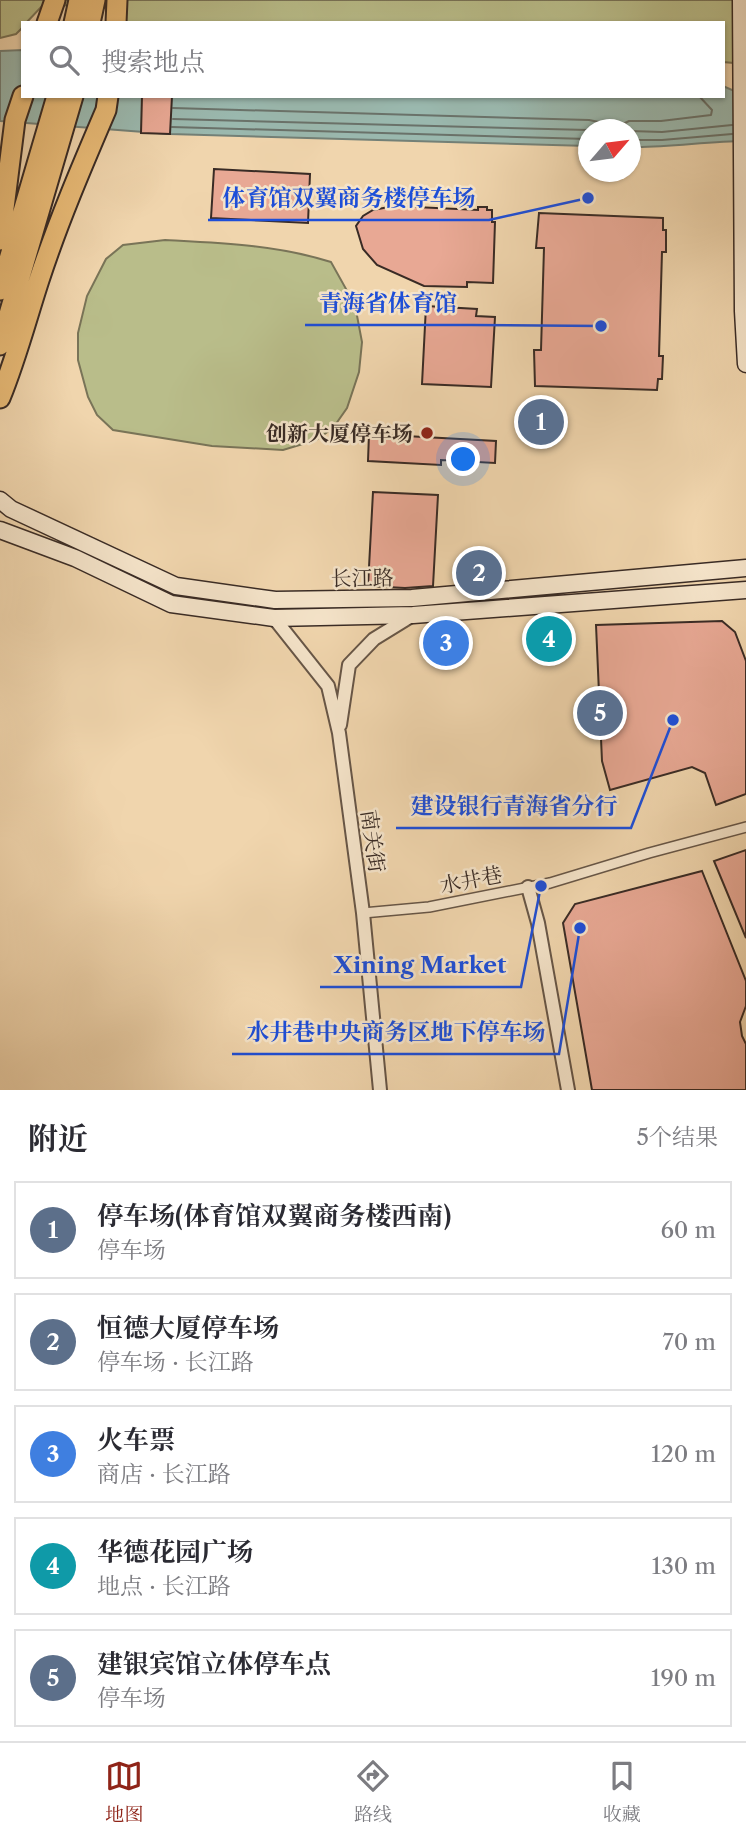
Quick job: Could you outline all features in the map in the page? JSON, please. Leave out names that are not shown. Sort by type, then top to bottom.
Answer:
[{"type":"highway","points":[[48,21],[55,0]]},
{"type":"highway","points":[[74,21],[79,0]]},
{"type":"highway","points":[[90,21],[94,0]]},
{"type":"highway","points":[[116,21],[117,0]]},
{"type":"highway","points":[[2,232],[13,132],[22,98]]},
{"type":"highway","points":[[0,290],[56,98]]},
{"type":"highway","points":[[0,345],[72,98]]},
{"type":"highway","points":[[0,398],[15,362],[39,280],[66,204],[106,110],[108,98]]},
{"type":"main road","points":[[741,0],[743,312],[746,364]]},
{"type":"main road","name":"长江路","points":[[0,500],[11,509],[176,586],[275,600],[412,598],[746,568]]},
{"type":"main road","name":"长江路","points":[[0,530],[75,558],[171,604],[274,618],[413,615],[746,590]]},
{"type":"street","points":[[339,733],[349,665],[374,639],[413,615]]},
{"type":"street","name":"南关街","points":[[274,618],[328,685],[339,733],[363,913],[380,1090]]},
{"type":"street","name":"水井巷","points":[[363,913],[429,907],[528,887],[746,827]]},
{"type":"street","points":[[528,887],[538,923],[568,1090]]},
{"type":"green space","points":[[0,0],[746,0],[746,64],[725,62],[725,21],[124,21],[103,6],[43,5],[28,21],[21,21],[21,29],[16,34],[0,38]]},
{"type":"green space","points":[[165,240],[270,248],[331,262],[355,305],[362,342],[359,372],[347,408],[333,428],[316,440],[283,450],[212,446],[113,430],[97,415],[88,397],[78,360],[78,333],[87,296],[106,259],[123,245]]},
{"type":"water","points":[[21,50],[21,98],[725,98],[725,87],[746,91],[746,141],[660,146],[641,147],[641,119],[578,119],[578,146],[170,134],[0,121],[0,51]]},
{"type":"building","points":[[142,98],[172,98],[170,134],[141,133]]},
{"type":"building","points":[[214,169],[310,174],[308,223],[211,218]]},
{"type":"building","points":[[394,206],[478,210],[478,207],[487,207],[487,210],[492,210],[492,222],[495,222],[493,283],[467,282],[467,287],[424,286],[377,265],[363,249],[356,226],[363,216],[373,210]]},
{"type":"building","points":[[539,213],[663,218],[666,252],[662,252],[659,356],[663,356],[662,379],[658,379],[657,390],[535,386],[534,350],[541,350],[544,248],[536,248]]},
{"type":"building","points":[[426,306],[477,309],[476,316],[495,317],[491,387],[422,384]]},
{"type":"building","points":[[369,434],[496,441],[495,463],[441,460],[441,465],[368,461]]},
{"type":"building","points":[[373,492],[438,495],[433,586],[368,586]]},
{"type":"building","points":[[722,621],[735,632],[746,661],[746,794],[716,805],[705,773],[692,767],[610,790],[602,761],[596,625]]},
{"type":"building","points":[[746,850],[746,938],[714,861]]},
{"type":"building","points":[[702,871],[746,981],[746,1006],[740,1022],[746,1044],[746,1090],[592,1090],[563,923],[575,904]]},
{"type":"place","name":"体育馆双翼商务楼停车场","points":[[588,198]]},
{"type":"place","name":"青海省体育馆","points":[[601,326]]},
{"type":"place","name":"停车场(体育馆双翼商务楼西南)","points":[[541,422]]},
{"type":"place","name":"创新大厦停车场","points":[[427,433]]},
{"type":"place","name":"恒德大厦停车场","points":[[479,573]]},
{"type":"place","name":"华德花园广场","points":[[549,639]]},
{"type":"place","name":"火车票","points":[[446,643]]},
{"type":"place","name":"建银宾馆立体停车点","points":[[600,713]]},
{"type":"place","name":"建设银行青海省分行","points":[[673,720]]},
{"type":"place","name":"Xining Market","points":[[541,886]]},
{"type":"place","name":"水井巷中央商务区地下停车场","points":[[580,928]]}]
